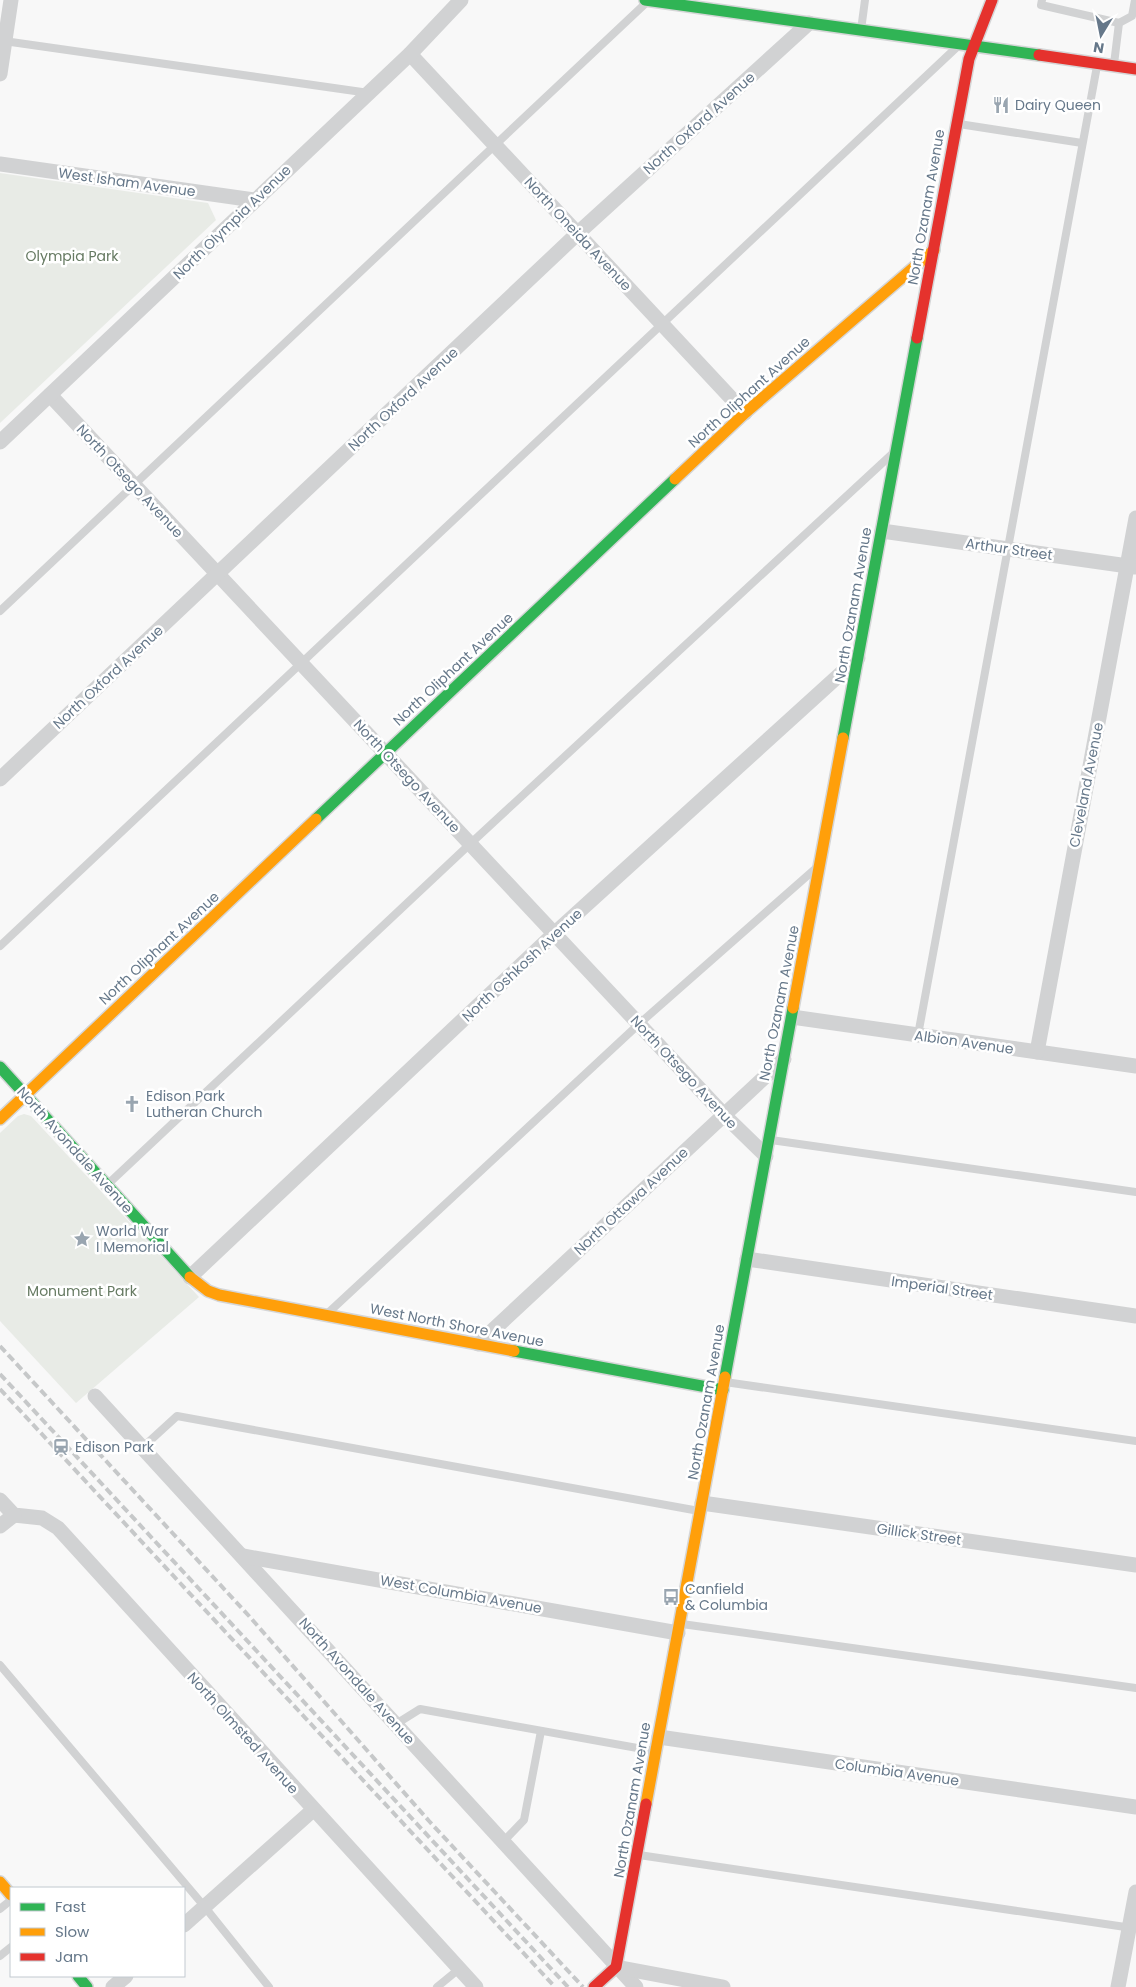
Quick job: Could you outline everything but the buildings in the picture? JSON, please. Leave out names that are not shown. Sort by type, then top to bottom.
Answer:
[{"type":"street","points":[[0,74],[2,40],[11,0]]},
{"type":"street","name":"North Olympia Avenue","points":[[0,442],[410,54],[461,0]]},
{"type":"street","points":[[647,0],[1136,69]]},
{"type":"street","name":"North Ozanam Avenue","points":[[616,1967],[969,59],[991,0]]},
{"type":"street","name":"North Oxford Avenue","points":[[0,779],[577,234],[809,23]]},
{"type":"street","name":"North Oneida Avenue","points":[[410,54],[745,413]]},
{"type":"street","name":"West Isham Avenue","points":[[0,164],[254,200]]},
{"type":"street","name":"North Oliphant Avenue","points":[[0,1119],[745,413],[934,250]]},
{"type":"street","name":"North Otsego Avenue","points":[[50,394],[724,1115],[766,1156]]},
{"type":"street","name":"Cleveland Avenue","points":[[1037,1052],[1132,566],[1136,518]]},
{"type":"street","name":"Arthur Street","points":[[882,531],[1132,566]]},
{"type":"street","name":"North Oshkosh Avenue","points":[[190,1277],[554,934],[858,658]]},
{"type":"street","name":"Albion Avenue","points":[[792,1017],[1136,1066]]},
{"type":"street","name":"North Ottawa Avenue","points":[[478,1344],[784,1059]]},
{"type":"street","name":"North Avondale Avenue","points":[[0,1067],[190,1277]]},
{"type":"street","name":"Imperial Street","points":[[747,1259],[1136,1316]]},
{"type":"street","name":"West North Shore Avenue","points":[[190,1277],[208,1291],[219,1295],[478,1344],[724,1386]]},
{"type":"street","name":"North Avondale Avenue","points":[[95,1396],[636,1987]]},
{"type":"street","points":[[0,1500],[14,1514],[0,1526]]},
{"type":"street","name":"Gillick Street","points":[[702,1507],[1136,1564]]},
{"type":"street","name":"North Olmsted Avenue","points":[[14,1514],[42,1518],[58,1528],[476,1987]]},
{"type":"street","name":"West Columbia Avenue","points":[[243,1556],[679,1629]]},
{"type":"street","name":"Columbia Avenue","points":[[658,1744],[1136,1807]]},
{"type":"street","points":[[185,1924],[313,1810]]},
{"type":"street","points":[[0,1882],[10,1894]]},
{"type":"street","points":[[1118,1987],[1133,1929],[1136,1892]]},
{"type":"street","points":[[594,1987],[616,1967],[723,1987]]},
{"type":"street","points":[[79,1977],[87,1987]]},
{"type":"street","points":[[114,1987],[125,1977]]},
{"type":"lane","points":[[0,611],[647,0]]},
{"type":"lane","points":[[861,30],[865,0]]},
{"type":"lane","points":[[1042,0],[1041,5],[1119,23],[1132,16],[1135,0]]},
{"type":"lane","points":[[1114,66],[1119,23]]},
{"type":"lane","points":[[2,40],[368,93]]},
{"type":"lane","points":[[0,946],[960,44]]},
{"type":"lane","points":[[918,1035],[1097,64]]},
{"type":"lane","points":[[957,124],[1082,143]]},
{"type":"lane","points":[[107,1185],[470,844],[896,451]]},
{"type":"lane","points":[[326,1315],[639,1024],[820,865]]},
{"type":"lane","points":[[769,1139],[1136,1192]]},
{"type":"lane","points":[[724,1386],[1136,1441]]},
{"type":"lane","points":[[142,1448],[176,1416],[702,1507]]},
{"type":"lane","points":[[679,1629],[1136,1688]]},
{"type":"lane","points":[[0,1665],[270,1987]]},
{"type":"lane","points":[[396,1724],[420,1709],[540,1730],[658,1744]]},
{"type":"lane","points":[[503,1842],[524,1820],[540,1730]]},
{"type":"lane","points":[[637,1855],[1133,1929]]},
{"type":"lane","points":[[0,1909],[10,1901]]},
{"type":"lane","points":[[437,1987],[459,1969]]},
{"type":"green space","name":"Olympia Park","points":[[0,173],[208,203],[216,220],[0,423]]},
{"type":"green space","name":"Monument Park","points":[[24,1114],[31,1116],[199,1297],[76,1403],[0,1321],[0,1133],[18,1116]]},
{"type":"railway","points":[[0,1346],[249,1616],[429,1821],[583,1987]]},
{"type":"railway","points":[[0,1374],[568,1987]]},
{"type":"railway","points":[[0,1389],[555,1987]]},
{"type":"traffic: fast","points":[[645,0],[1039,55]]},
{"type":"traffic: fast","points":[[843,738],[917,338]]},
{"type":"traffic: fast","points":[[316,819],[675,479]]},
{"type":"traffic: fast","points":[[725,1377],[793,1008]]},
{"type":"traffic: fast","points":[[0,1067],[190,1277]]},
{"type":"traffic: fast","points":[[514,1351],[723,1390]]},
{"type":"traffic: fast","points":[[79,1977],[87,1987]]},
{"type":"traffic: slow","points":[[675,479],[745,413],[934,250]]},
{"type":"traffic: slow","points":[[793,1008],[843,738]]},
{"type":"traffic: slow","points":[[0,1119],[316,819]]},
{"type":"traffic: slow","points":[[190,1277],[208,1291],[219,1295],[514,1351]]},
{"type":"traffic: slow","points":[[646,1804],[725,1377]]},
{"type":"traffic: slow","points":[[0,1882],[10,1894]]},
{"type":"traffic: jam","points":[[917,338],[969,59],[992,0]]},
{"type":"traffic: jam","points":[[1039,55],[1136,69]]},
{"type":"traffic: jam","points":[[594,1987],[616,1967],[646,1804]]},
{"type":"place","name":"Dairy Queen","points":[[1001,105]]},
{"type":"place","name":"Edison Park Lutheran Church","points":[[132,1104]]},
{"type":"place","name":"World War I Memorial","points":[[82,1239]]},
{"type":"place","name":"Edison Park","points":[[61,1447]]},
{"type":"place","name":"Canfield & Columbia","points":[[671,1597]]}]
